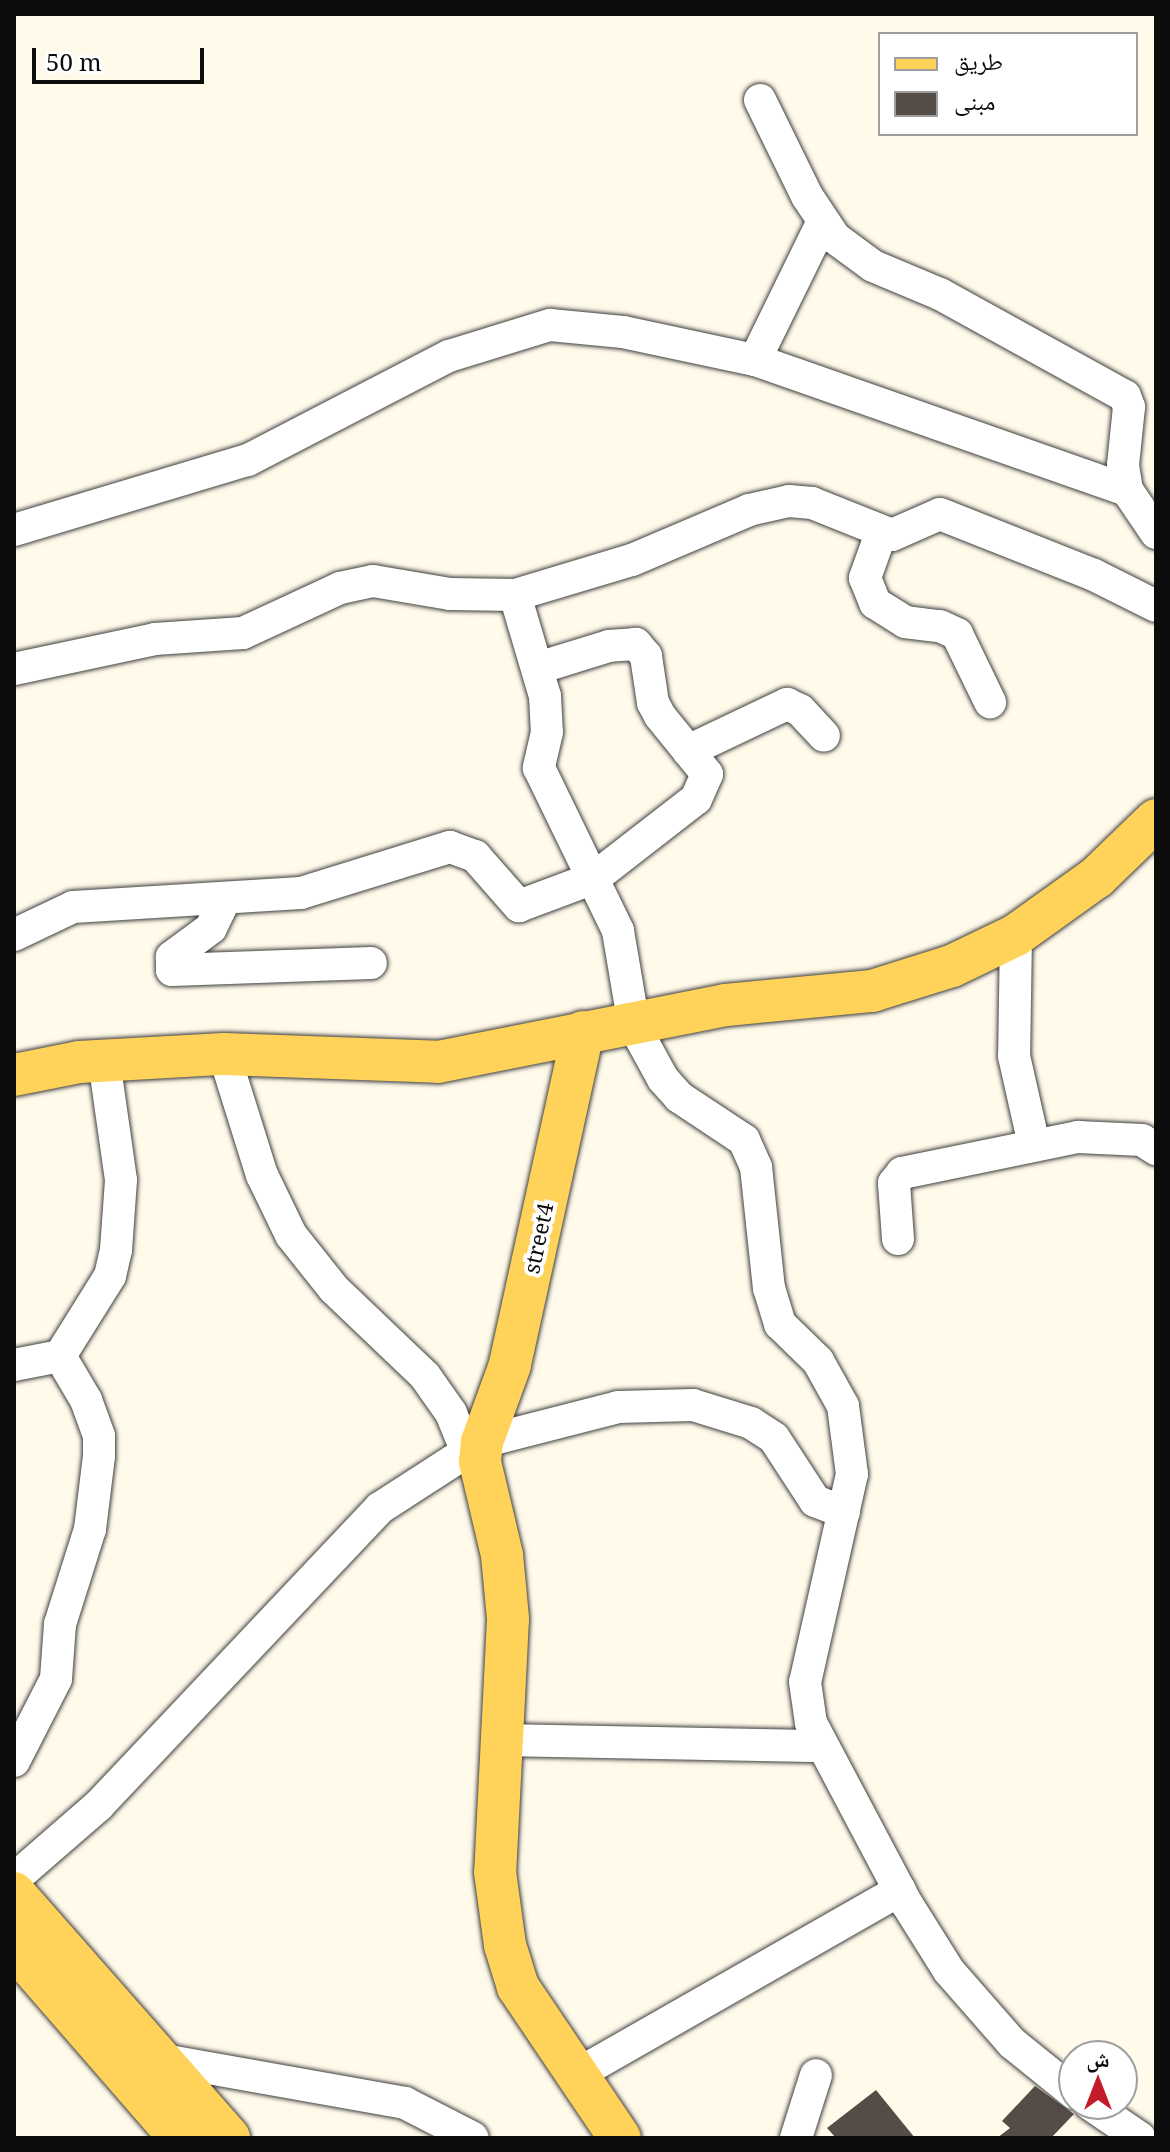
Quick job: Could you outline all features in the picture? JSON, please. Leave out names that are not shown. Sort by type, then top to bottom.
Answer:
[{"type":"main road","points":[[14,1075],[104,1060],[224,1054],[438,1062],[510,1051],[583,1032],[634,1026],[726,1005],[886,988],[952,966],[1016,935],[1097,877],[1156,820]]},
{"type":"main road","name":"street4","points":[[475,1447],[510,1365],[583,1032]]},
{"type":"main road","points":[[475,1447],[502,1555],[508,1619],[495,1872],[505,1945],[518,1987],[620,2138]]},
{"type":"main road","points":[[14,1893],[229,2138]]},
{"type":"main road","points":[[14,1947],[180,2138]]},
{"type":"street","points":[[760,100],[822,223],[873,266],[940,294],[1112,385],[1129,407],[1123,465],[1127,490],[1156,533]]},
{"type":"street","points":[[755,360],[822,223]]},
{"type":"street","points":[[14,530],[248,460],[449,356],[550,325],[623,332],[755,360],[1127,490]]},
{"type":"street","points":[[14,669],[155,639],[243,633],[340,588],[373,581],[450,594],[515,595],[632,560],[770,504],[812,503],[881,533],[902,533],[924,516],[940,514],[1094,575],[1156,606]]},
{"type":"street","points":[[881,533],[866,570],[868,591],[875,603],[905,622],[940,626],[957,634],[990,702]]},
{"type":"street","points":[[515,595],[538,668],[548,719],[539,768],[618,931],[634,1026],[663,1079],[679,1097],[744,1140],[750,1153],[769,1288],[780,1324],[818,1361],[843,1406],[852,1474],[805,1682],[811,1723],[900,1890],[949,1971],[988,2018],[1058,2079]]},
{"type":"street","points":[[14,935],[82,905],[224,901],[301,893],[450,847],[475,856],[519,906],[594,878],[703,790],[707,774],[653,703],[646,656],[636,644],[609,646],[538,668]]},
{"type":"street","points":[[688,751],[787,704],[800,710],[824,736]]},
{"type":"street","points":[[224,901],[206,933],[172,957],[172,970],[371,963]]},
{"type":"street","points":[[1016,935],[1014,1056],[1034,1145]]},
{"type":"street","points":[[224,1054],[262,1175],[291,1235],[334,1289],[425,1376],[475,1447]]},
{"type":"street","points":[[14,1365],[60,1356],[110,1276],[116,1250],[121,1180],[104,1060]]},
{"type":"street","points":[[898,1239],[894,1183],[902,1173],[1034,1145],[1121,1136],[1142,1140],[1156,1149]]},
{"type":"street","points":[[14,1761],[56,1679],[60,1624],[90,1529],[99,1456],[99,1436],[86,1400],[60,1356]]},
{"type":"street","points":[[14,1879],[99,1805],[380,1508],[475,1447],[618,1407],[693,1405],[751,1423],[774,1438],[815,1501],[844,1512]]},
{"type":"street","points":[[504,1740],[821,1746]]},
{"type":"street","points":[[576,2075],[900,1890]]},
{"type":"street","points":[[158,2059],[405,2103],[473,2138]]},
{"type":"street","points":[[796,2138],[816,2075]]},
{"type":"street","points":[[1114,2120],[1140,2138]]},
{"type":"building","points":[[1035,2086],[1058,2103],[1058,2120],[1068,2120],[1051,2138],[997,2138],[1010,2128],[1002,2121]]},
{"type":"building","points":[[876,2090],[915,2138],[836,2138],[827,2128]]}]
